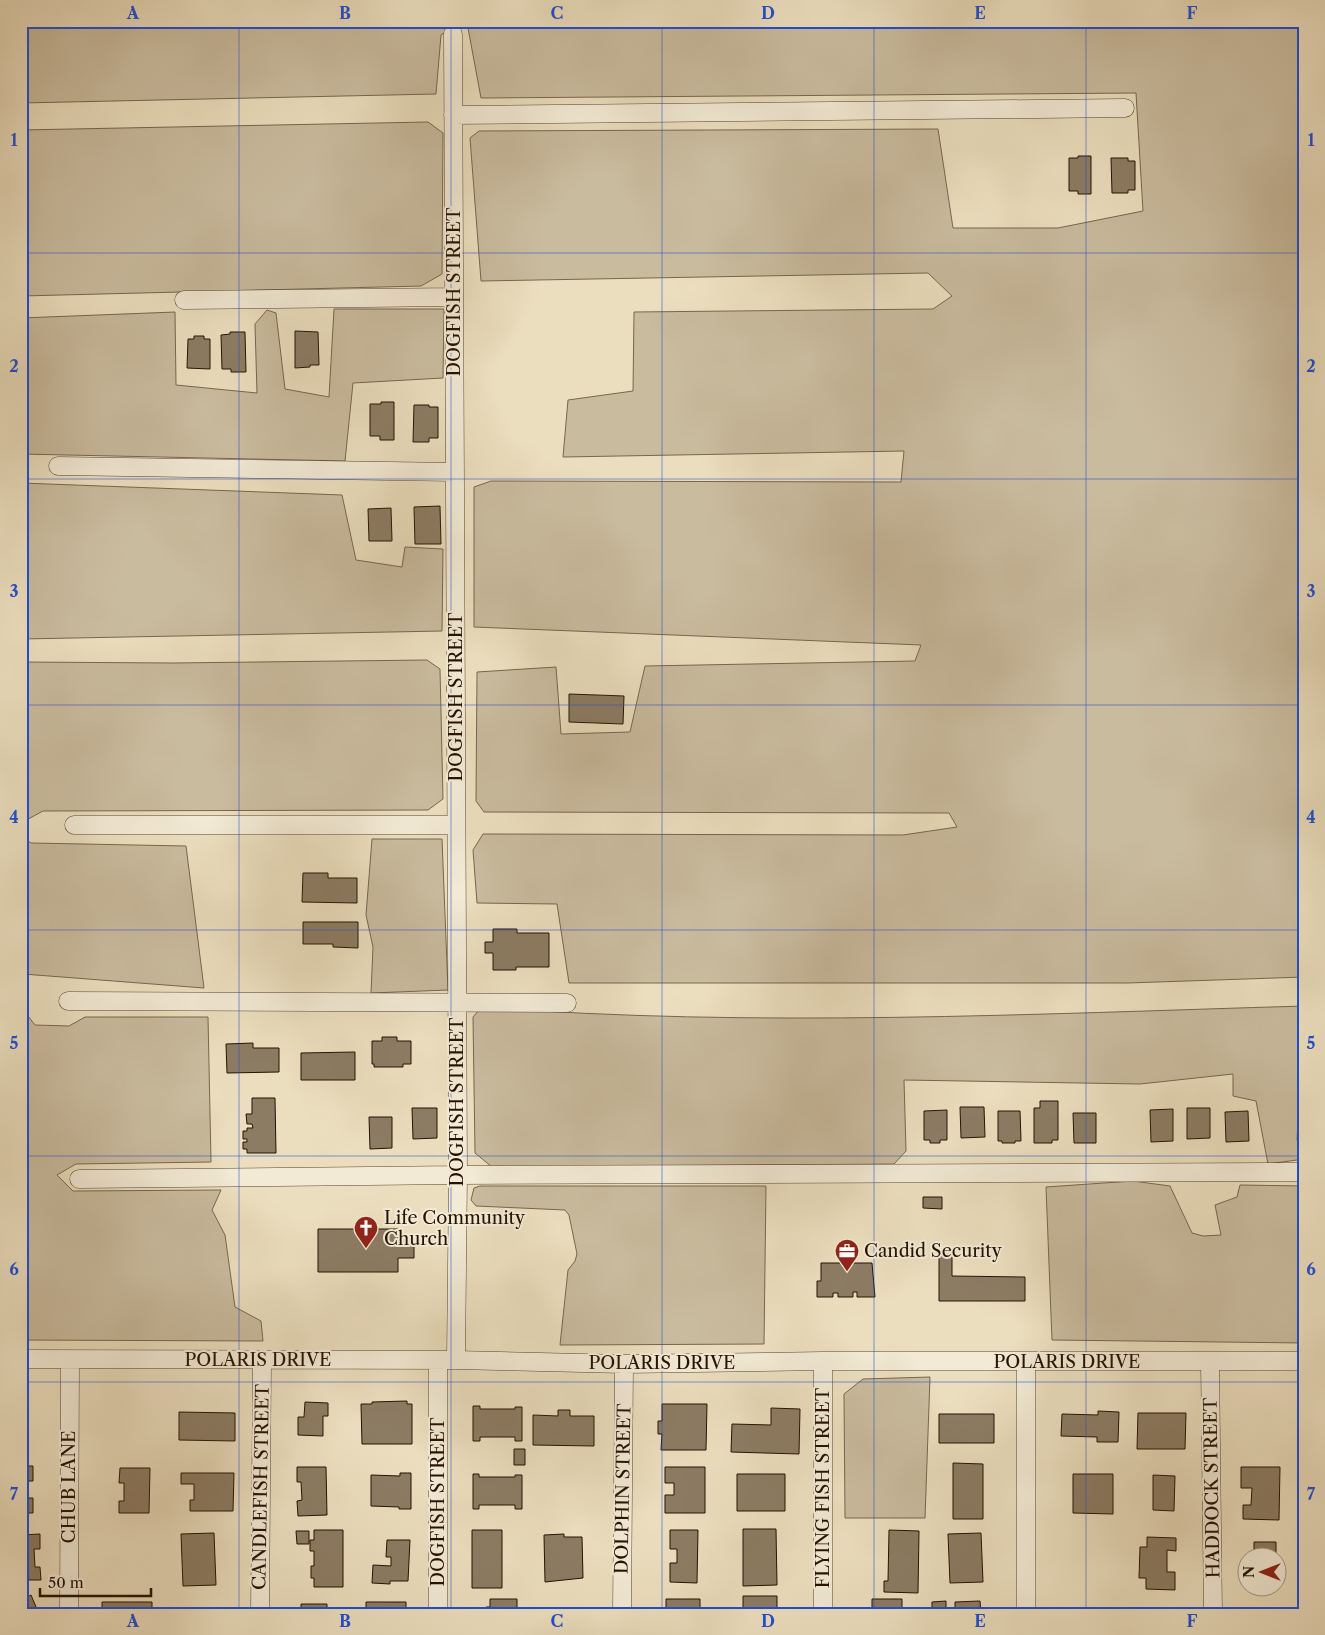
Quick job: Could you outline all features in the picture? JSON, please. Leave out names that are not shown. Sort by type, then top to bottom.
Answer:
[{"type":"street","name":"DOGFISH STREET","points":[[438,1614],[447,1360],[458,1175],[453,34]]},
{"type":"street","points":[[454,115],[1124,108]]},
{"type":"street","points":[[184,300],[454,297]]},
{"type":"street","points":[[58,466],[455,472]]},
{"type":"street","points":[[74,825],[456,825]]},
{"type":"street","points":[[68,1001],[566,1003]]},
{"type":"street","points":[[79,1179],[458,1175],[1304,1172]]},
{"type":"street","name":"POLARIS DRIVE","points":[[21,1360],[447,1360],[624,1364],[823,1361],[1304,1361]]},
{"type":"street","name":"CHUB LANE","points":[[68,1614],[70,1360]]},
{"type":"street","name":"CANDLEFISH STREET","points":[[260,1614],[262,1360]]},
{"type":"street","name":"FLYING FISH STREET","points":[[823,1361],[823,1614]]},
{"type":"street","name":"HADDOCK STREET","points":[[1210,1361],[1213,1614]]},
{"type":"street","points":[[1026,1362],[1026,1614]]},
{"type":"street","name":"DOLPHIN STREET","points":[[622,1614],[624,1364]]},
{"type":"shaded area","points":[[21,21],[1304,21],[1304,977],[1128,983],[569,983],[557,904],[477,903],[473,850],[483,834],[903,835],[957,827],[949,813],[484,812],[476,801],[477,672],[556,667],[561,734],[630,732],[645,666],[915,661],[921,645],[474,627],[474,487],[491,481],[901,482],[904,451],[563,457],[568,400],[633,391],[634,312],[933,309],[952,296],[928,273],[481,281],[470,138],[479,131],[938,129],[953,228],[1058,228],[1143,211],[1136,93],[481,98],[468,28],[453,27],[441,35],[436,94],[21,103]]},
{"type":"shaded area","points":[[428,122],[443,133],[442,274],[421,286],[21,296],[21,130]]},
{"type":"shaded area","points":[[334,309],[444,309],[443,378],[353,383],[345,461],[21,454],[21,318],[175,312],[176,385],[257,393],[255,324],[267,310],[276,313],[285,389],[329,397]]},
{"type":"shaded area","points":[[21,483],[342,495],[356,560],[402,567],[405,547],[443,549],[442,631],[21,639]]},
{"type":"shaded area","points":[[427,660],[440,669],[443,799],[428,810],[43,811],[21,823],[21,662],[173,663]]},
{"type":"shaded area","points":[[21,836],[31,843],[186,846],[204,988],[23,974],[21,979]]},
{"type":"shaded area","points":[[372,839],[442,839],[448,990],[371,993],[373,947],[366,915]]},
{"type":"shaded area","points":[[1304,1006],[1304,1088],[1300,1088],[1297,1140],[1304,1153],[1304,1159],[1268,1164],[1256,1101],[1233,1096],[1233,1074],[1140,1084],[904,1080],[906,1151],[894,1164],[492,1167],[475,1153],[473,1017],[482,1007],[688,1017],[790,1018],[996,1015]]},
{"type":"shaded area","points":[[21,1007],[35,1025],[69,1026],[85,1017],[208,1017],[211,1162],[76,1164],[57,1175],[73,1191],[221,1190],[212,1210],[225,1235],[235,1307],[261,1321],[263,1341],[21,1340]]},
{"type":"shaded area","points":[[1133,1181],[1170,1186],[1192,1233],[1203,1236],[1221,1235],[1215,1205],[1237,1197],[1240,1185],[1304,1186],[1304,1343],[1052,1340],[1046,1187]]},
{"type":"shaded area","points":[[480,1186],[766,1186],[764,1344],[560,1345],[568,1270],[575,1261],[577,1254],[569,1215],[565,1210],[476,1206],[471,1200],[474,1188]]},
{"type":"shaded area","points":[[930,1377],[925,1518],[845,1518],[844,1394],[863,1379]]},
{"type":"building","points":[[1078,156],[1091,156],[1091,194],[1078,194],[1078,191],[1069,191],[1069,158],[1078,158]]},
{"type":"building","points":[[1111,158],[1128,158],[1128,161],[1135,161],[1135,190],[1128,190],[1128,193],[1112,193]]},
{"type":"building","points":[[295,331],[318,332],[319,365],[295,368]]},
{"type":"building","points":[[230,332],[245,332],[246,372],[231,372],[231,369],[222,369],[221,335],[230,334]]},
{"type":"building","points":[[194,336],[204,336],[204,339],[210,339],[210,369],[187,368],[188,339],[194,339]]},
{"type":"building","points":[[381,402],[394,402],[394,440],[380,440],[380,436],[370,436],[370,404],[381,404]]},
{"type":"building","points":[[414,405],[438,407],[438,438],[429,438],[429,442],[413,442]]},
{"type":"building","points":[[440,506],[441,544],[415,544],[414,507]]},
{"type":"building","points":[[391,508],[392,541],[369,541],[368,509]]},
{"type":"building","points":[[569,694],[624,696],[623,724],[569,722]]},
{"type":"building","points":[[303,873],[328,873],[328,878],[357,878],[357,903],[302,902]]},
{"type":"building","points":[[303,922],[358,922],[358,948],[333,947],[333,944],[303,944]]},
{"type":"building","points":[[493,929],[517,929],[517,933],[549,933],[549,967],[516,967],[516,970],[493,970],[493,953],[485,953],[485,942],[493,942]]},
{"type":"building","points":[[382,1037],[397,1037],[397,1041],[411,1041],[411,1064],[403,1064],[403,1067],[374,1067],[374,1064],[372,1064],[372,1041],[382,1041]]},
{"type":"building","points":[[253,1043],[253,1048],[279,1048],[279,1072],[227,1073],[226,1044]]},
{"type":"building","points":[[355,1052],[355,1080],[301,1080],[301,1053]]},
{"type":"building","points":[[252,1098],[275,1098],[276,1153],[247,1153],[247,1149],[243,1149],[243,1142],[247,1142],[247,1139],[243,1139],[243,1131],[247,1131],[247,1128],[253,1128],[252,1124],[247,1124],[246,1114],[252,1114]]},
{"type":"building","points":[[1040,1101],[1058,1101],[1058,1140],[1052,1140],[1052,1143],[1034,1143],[1034,1108],[1040,1108]]},
{"type":"building","points":[[960,1107],[984,1107],[985,1137],[961,1138]]},
{"type":"building","points":[[412,1108],[437,1108],[437,1138],[413,1139]]},
{"type":"building","points":[[1187,1108],[1210,1108],[1210,1138],[1187,1139]]},
{"type":"building","points":[[1173,1109],[1173,1141],[1151,1142],[1150,1110]]},
{"type":"building","points":[[947,1110],[947,1140],[940,1140],[940,1143],[930,1143],[930,1140],[924,1140],[924,1111]]},
{"type":"building","points":[[998,1111],[1020,1111],[1021,1141],[1002,1143],[1002,1141],[998,1141]]},
{"type":"building","points":[[1248,1111],[1249,1141],[1226,1142],[1225,1112]]},
{"type":"building","points":[[1302,1112],[1304,1112],[1304,1144],[1303,1144]]},
{"type":"building","points":[[1073,1113],[1096,1113],[1096,1143],[1074,1143]]},
{"type":"building","points":[[369,1117],[392,1117],[392,1148],[370,1149]]},
{"type":"building","points":[[923,1197],[942,1197],[942,1209],[923,1208]]},
{"type":"building","name":"Life Community Church","points":[[318,1229],[398,1229],[398,1241],[414,1241],[414,1258],[398,1258],[398,1272],[318,1272]]},
{"type":"building","points":[[939,1254],[952,1254],[952,1276],[1025,1277],[1025,1301],[939,1301]]},
{"type":"building","name":"Candid Security","points":[[821,1263],[872,1263],[875,1297],[857,1297],[857,1292],[853,1292],[853,1297],[838,1297],[838,1293],[833,1293],[833,1297],[817,1297],[817,1281],[821,1281]]},
{"type":"building","points":[[407,1401],[407,1404],[412,1404],[412,1444],[362,1444],[361,1404]]},
{"type":"building","points":[[305,1402],[328,1403],[328,1416],[323,1416],[323,1436],[298,1435],[298,1417],[304,1417]]},
{"type":"building","points":[[662,1404],[707,1404],[706,1450],[661,1450],[662,1434],[658,1434],[658,1421],[662,1421]]},
{"type":"building","points":[[473,1406],[480,1406],[480,1409],[515,1409],[515,1407],[522,1407],[522,1441],[515,1441],[515,1437],[480,1437],[480,1441],[473,1441]]},
{"type":"building","points":[[771,1408],[800,1409],[799,1454],[731,1452],[732,1424],[771,1425]]},
{"type":"building","points":[[558,1410],[570,1410],[570,1416],[594,1416],[594,1446],[533,1445],[533,1415],[558,1416]]},
{"type":"building","points":[[1098,1411],[1119,1412],[1118,1442],[1097,1442],[1097,1437],[1061,1436],[1062,1414],[1098,1415]]},
{"type":"building","points":[[179,1412],[235,1413],[235,1441],[179,1440]]},
{"type":"building","points":[[1138,1413],[1186,1413],[1185,1449],[1137,1449]]},
{"type":"building","points":[[939,1414],[994,1414],[994,1443],[939,1443]]},
{"type":"building","points":[[514,1449],[525,1449],[525,1465],[514,1465]]},
{"type":"building","points":[[953,1463],[983,1464],[983,1519],[953,1519]]},
{"type":"building","points":[[21,1466],[33,1466],[33,1481],[28,1481],[27,1498],[33,1498],[33,1513],[21,1513]]},
{"type":"building","points":[[297,1467],[326,1467],[327,1515],[298,1516],[297,1501],[302,1500],[301,1482],[297,1482]]},
{"type":"building","points":[[665,1467],[705,1467],[705,1513],[665,1513],[665,1495],[674,1495],[674,1483],[665,1483]]},
{"type":"building","points":[[1241,1467],[1280,1467],[1279,1520],[1243,1519],[1243,1505],[1251,1505],[1252,1488],[1241,1488]]},
{"type":"building","points":[[120,1468],[150,1468],[149,1513],[119,1513],[119,1501],[124,1501],[124,1483],[119,1483]]},
{"type":"building","points":[[181,1473],[234,1473],[233,1511],[190,1511],[190,1500],[194,1500],[194,1484],[181,1484]]},
{"type":"building","points":[[400,1473],[411,1473],[411,1509],[371,1506],[371,1475],[400,1476]]},
{"type":"building","points":[[473,1474],[479,1474],[479,1477],[515,1477],[515,1475],[522,1475],[522,1509],[515,1509],[515,1505],[479,1505],[479,1509],[473,1509]]},
{"type":"building","points":[[737,1474],[785,1474],[785,1511],[737,1511]]},
{"type":"building","points":[[1073,1474],[1113,1474],[1113,1514],[1073,1513]]},
{"type":"building","points":[[1153,1475],[1175,1476],[1174,1511],[1153,1510]]},
{"type":"building","points":[[743,1529],[776,1529],[777,1585],[743,1586]]},
{"type":"building","points":[[314,1530],[343,1530],[343,1587],[314,1587],[314,1578],[311,1578],[311,1566],[314,1566],[314,1551],[310,1551],[310,1540],[314,1540]]},
{"type":"building","points":[[472,1530],[502,1530],[502,1588],[472,1588]]},
{"type":"building","points":[[670,1530],[698,1530],[697,1583],[670,1582],[670,1563],[677,1563],[677,1549],[670,1549]]},
{"type":"building","points":[[889,1530],[919,1531],[918,1593],[884,1592],[884,1581],[888,1581]]},
{"type":"building","points":[[296,1531],[309,1531],[309,1544],[297,1544]]},
{"type":"building","points":[[214,1533],[216,1585],[183,1586],[181,1534]]},
{"type":"building","points":[[981,1533],[983,1582],[950,1583],[948,1534]]},
{"type":"building","points":[[40,1534],[40,1549],[34,1549],[35,1567],[40,1567],[41,1580],[21,1580],[21,1535]]},
{"type":"building","points":[[564,1534],[564,1537],[582,1537],[583,1578],[545,1582],[544,1535]]},
{"type":"building","points":[[1147,1537],[1176,1538],[1176,1551],[1167,1550],[1167,1572],[1175,1572],[1175,1590],[1146,1589],[1146,1578],[1139,1578],[1140,1547],[1147,1547]]},
{"type":"building","points":[[387,1540],[410,1540],[408,1581],[390,1581],[390,1584],[372,1583],[373,1565],[391,1566],[391,1557],[386,1557]]},
{"type":"building","points":[[1254,1542],[1276,1542],[1276,1548],[1254,1548]]},
{"type":"building","points":[[31,1595],[39,1614],[21,1614],[21,1600]]},
{"type":"building","points":[[743,1596],[777,1596],[777,1614],[743,1614]]},
{"type":"building","points":[[490,1599],[517,1599],[517,1614],[486,1614],[486,1607],[490,1607]]},
{"type":"building","points":[[666,1599],[700,1599],[700,1614],[666,1614]]},
{"type":"building","points":[[872,1599],[902,1599],[902,1614],[872,1614]]},
{"type":"building","points":[[946,1601],[946,1612],[955,1611],[955,1602],[980,1601],[981,1614],[932,1614],[932,1602]]},
{"type":"building","points":[[102,1602],[152,1602],[152,1614],[102,1614]]},
{"type":"building","points":[[366,1602],[406,1602],[406,1614],[366,1614]]},
{"type":"building","points":[[301,1604],[327,1604],[327,1613],[335,1614],[301,1614]]},
{"type":"building","points":[[544,1609],[585,1611],[585,1614],[544,1614]]},
{"type":"building","points":[[1258,1609],[1291,1609],[1291,1614],[1257,1614]]},
{"type":"building","points":[[233,1613],[233,1614],[182,1614]]},
{"type":"place","name":"Life Community Church","points":[[366,1249]]},
{"type":"place","name":"Candid Security","points":[[847,1272]]}]
